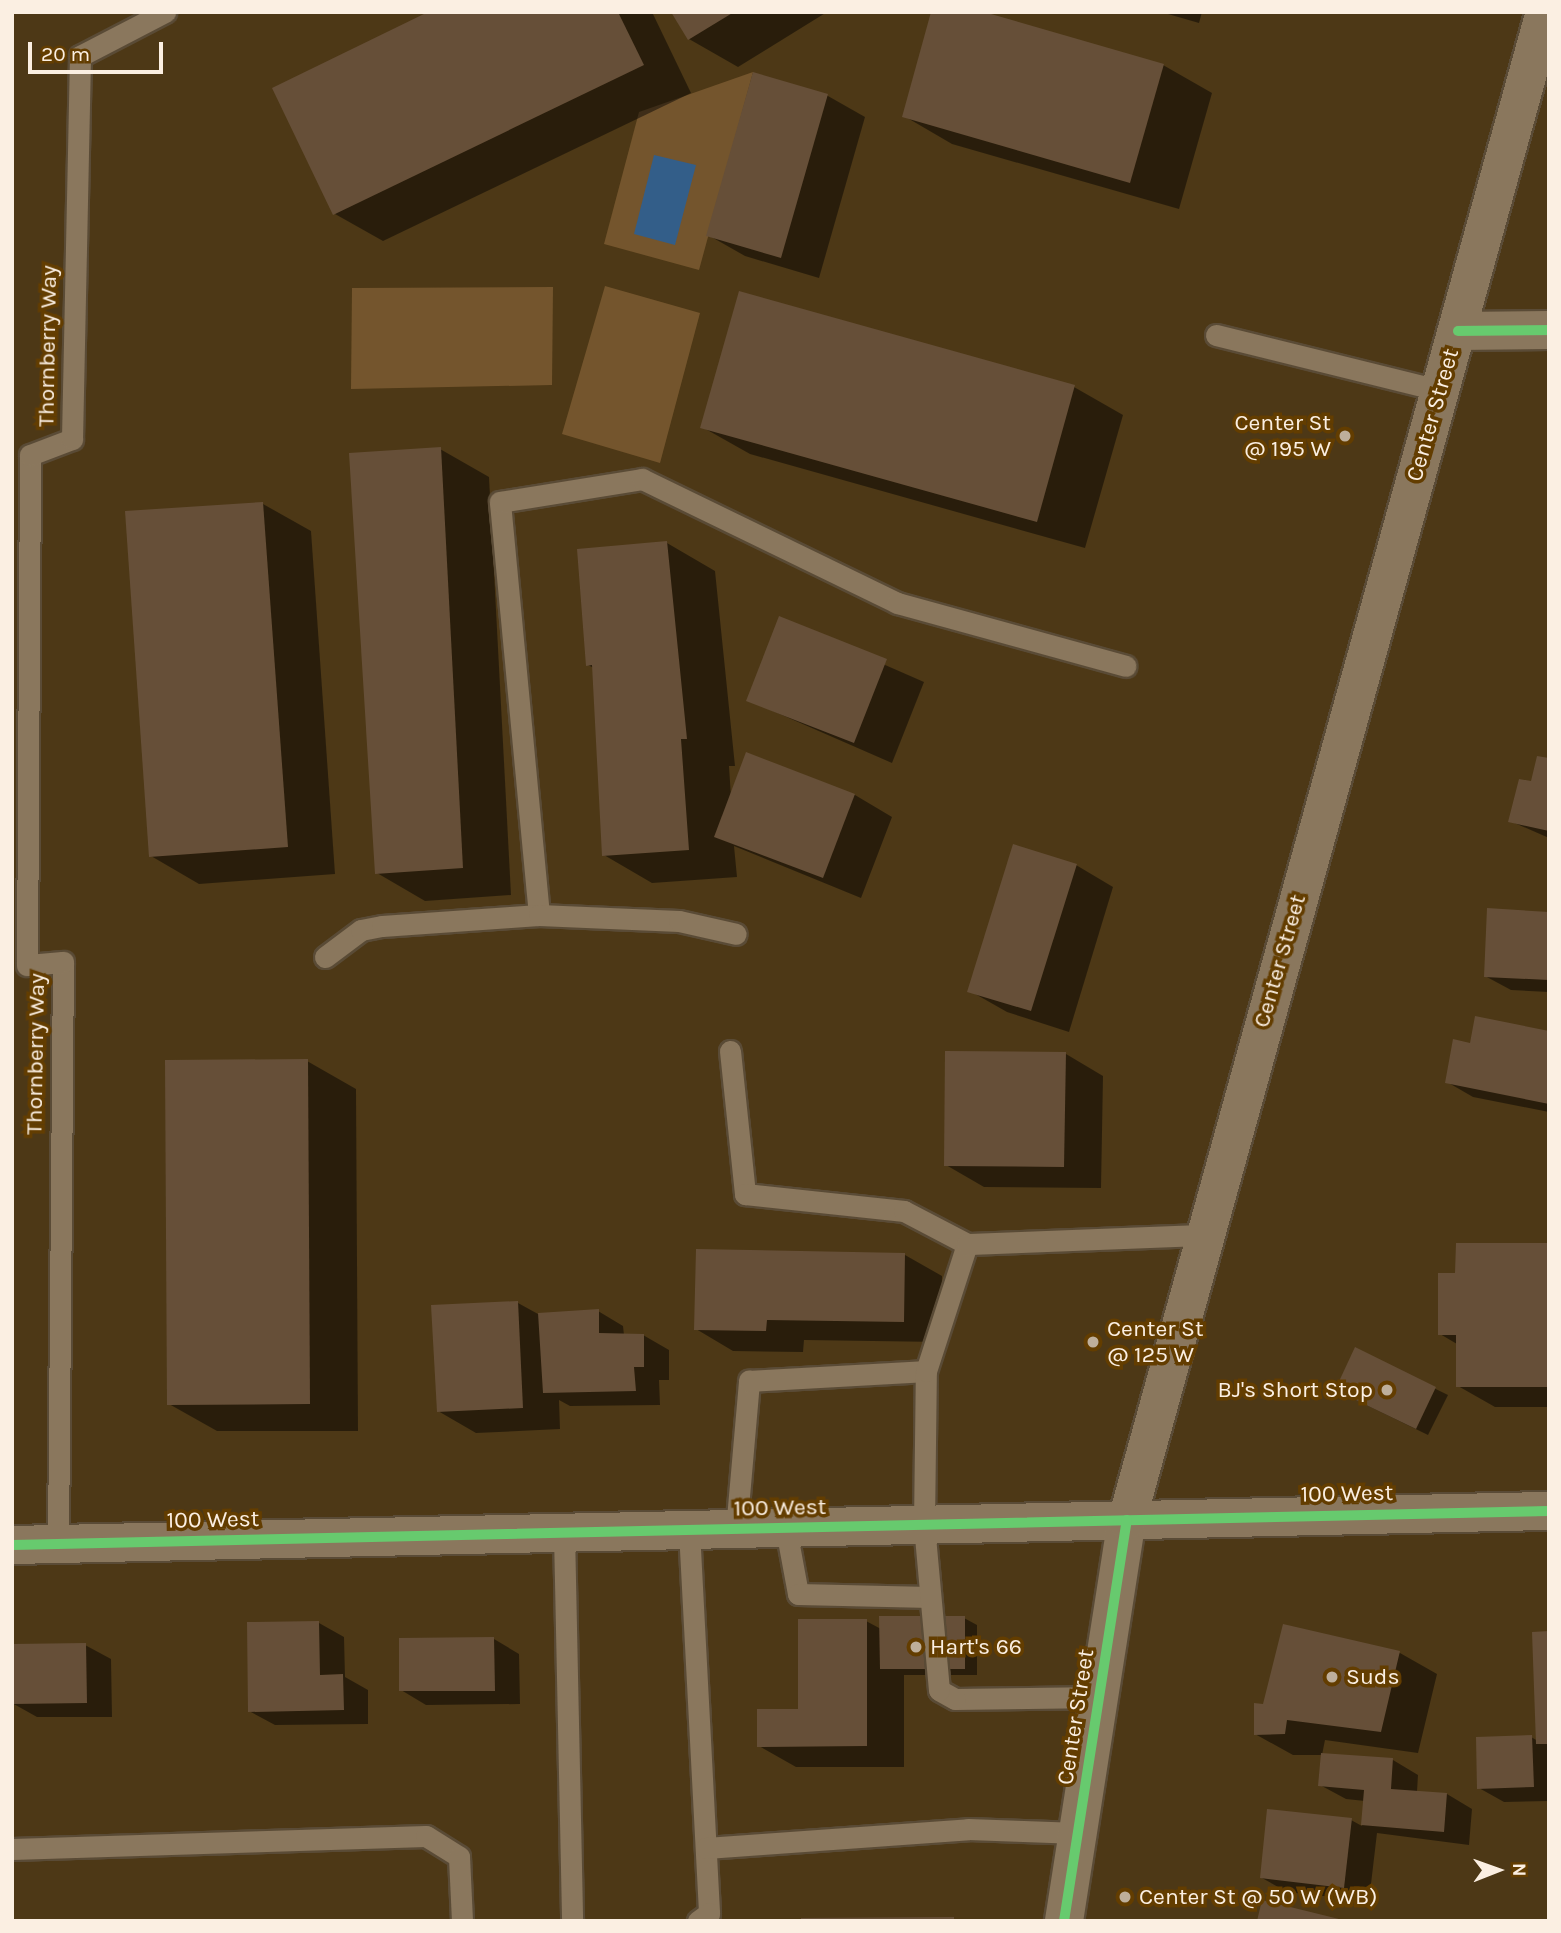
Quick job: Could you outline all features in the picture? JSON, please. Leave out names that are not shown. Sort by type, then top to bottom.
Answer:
[{"type":"main road","name":"Center Street","points":[[1064,1921],[1127,1520],[1203,1235],[1439,390],[1458,331],[1545,12]]},
{"type":"main road","points":[[1458,331],[1549,330]]},
{"type":"main road","name":"100 West","points":[[12,1545],[1549,1511]]},
{"type":"lane","name":"Thornberry Way","points":[[58,1545],[64,962],[27,965],[30,455],[72,439],[80,56],[164,12]]},
{"type":"lane","points":[[1216,335],[1439,390]]},
{"type":"lane","points":[[539,915],[500,502],[642,479],[897,603],[1125,666]]},
{"type":"lane","points":[[325,957],[361,930],[382,926],[539,915],[679,921],[736,933]]},
{"type":"lane","points":[[730,1051],[746,1194],[904,1211],[967,1244],[1203,1235]]},
{"type":"lane","points":[[967,1244],[926,1371],[924,1525],[939,1690],[946,1697],[1101,1697]]},
{"type":"lane","points":[[736,1530],[749,1381],[926,1371]]},
{"type":"lane","points":[[786,1529],[798,1594],[930,1597]]},
{"type":"lane","points":[[689,1530],[709,1913],[698,1921]]},
{"type":"lane","points":[[564,1533],[572,1921]]},
{"type":"lane","points":[[706,1848],[968,1829],[1078,1833]]},
{"type":"lane","points":[[12,1849],[426,1836],[459,1857],[463,1921]]},
{"type":"shaded area","points":[[753,72],[699,270],[604,244],[639,112]]},
{"type":"shaded area","points":[[605,286],[700,313],[660,463],[562,434]]},
{"type":"shaded area","points":[[553,287],[552,385],[351,389],[352,288]]},
{"type":"water","points":[[654,155],[696,165],[675,245],[634,234]]},
{"type":"building","points":[[428,12],[618,12],[644,65],[333,215],[272,88]]},
{"type":"building","points":[[671,12],[734,12],[688,40]]},
{"type":"building","points":[[931,12],[984,12],[1164,64],[1130,183],[902,117]]},
{"type":"building","points":[[753,72],[828,94],[781,258],[706,236]]},
{"type":"building","points":[[739,291],[1075,385],[1037,522],[700,428]]},
{"type":"building","points":[[441,447],[463,868],[375,874],[349,453]]},
{"type":"building","points":[[263,502],[288,847],[149,857],[125,511]]},
{"type":"building","points":[[667,541],[687,739],[681,739],[689,850],[602,856],[592,665],[586,666],[577,549]]},
{"type":"building","points":[[779,616],[887,659],[854,743],[746,701]]},
{"type":"building","points":[[746,752],[855,794],[823,878],[714,837]]},
{"type":"building","points":[[1537,756],[1549,758],[1549,831],[1508,822],[1519,779],[1531,781]]},
{"type":"building","points":[[1013,844],[1077,864],[1031,1011],[967,992]]},
{"type":"building","points":[[1487,908],[1549,912],[1549,980],[1484,977]]},
{"type":"building","points":[[1475,1016],[1549,1031],[1549,1104],[1445,1083],[1453,1039],[1470,1043]]},
{"type":"building","points":[[945,1051],[1066,1052],[1064,1167],[944,1166]]},
{"type":"building","points":[[308,1059],[310,1404],[167,1405],[165,1060]]},
{"type":"building","points":[[1456,1243],[1547,1243],[1548,1387],[1456,1387],[1456,1335],[1438,1335],[1438,1273],[1455,1273]]},
{"type":"building","points":[[696,1249],[905,1253],[904,1322],[767,1320],[766,1331],[694,1330]]},
{"type":"building","points":[[518,1301],[523,1408],[437,1412],[431,1305]]},
{"type":"building","points":[[599,1309],[599,1333],[644,1334],[644,1367],[634,1367],[636,1391],[543,1393],[538,1313]]},
{"type":"building","points":[[1355,1347],[1436,1387],[1416,1429],[1335,1390]]},
{"type":"building","points":[[879,1616],[965,1616],[965,1669],[880,1669]]},
{"type":"building","points":[[798,1619],[867,1619],[867,1746],[757,1747],[757,1709],[798,1709]]},
{"type":"building","points":[[319,1621],[320,1675],[343,1674],[344,1710],[248,1712],[247,1622]]},
{"type":"building","name":"Suds","points":[[1283,1624],[1400,1651],[1381,1732],[1287,1720],[1285,1734],[1254,1735],[1254,1703],[1263,1704]]},
{"type":"building","points":[[1549,1631],[1549,1744],[1536,1744],[1532,1632]]},
{"type":"building","points":[[494,1637],[495,1691],[399,1691],[399,1638]]},
{"type":"building","points":[[86,1643],[87,1703],[12,1704],[12,1644]]},
{"type":"building","points":[[1532,1735],[1534,1787],[1477,1789],[1476,1737]]},
{"type":"building","points":[[1321,1753],[1393,1758],[1391,1789],[1447,1793],[1444,1832],[1361,1825],[1364,1790],[1318,1786]]},
{"type":"building","points":[[1267,1809],[1352,1818],[1344,1888],[1260,1878]]},
{"type":"building","points":[[1262,1900],[1343,1920],[1343,1921],[1257,1921]]},
{"type":"building","points":[[954,1917],[954,1921],[801,1921],[801,1918]]},
{"type":"cycle path","points":[[1458,331],[1549,330]]},
{"type":"cycle path","points":[[12,1545],[1549,1511]]},
{"type":"cycle path","points":[[1064,1921],[1127,1520]]},
{"type":"place","name":"Center St @ 195 W","points":[[1345,436]]},
{"type":"place","name":"Center St @ 125 W","points":[[1093,1342]]},
{"type":"place","name":"BJ's Short Stop","points":[[1387,1390]]},
{"type":"place","name":"Hart's 66","points":[[916,1647]]},
{"type":"place","name":"Suds","points":[[1332,1677]]},
{"type":"place","name":"Center St @ 50 W (WB)","points":[[1125,1897]]}]
